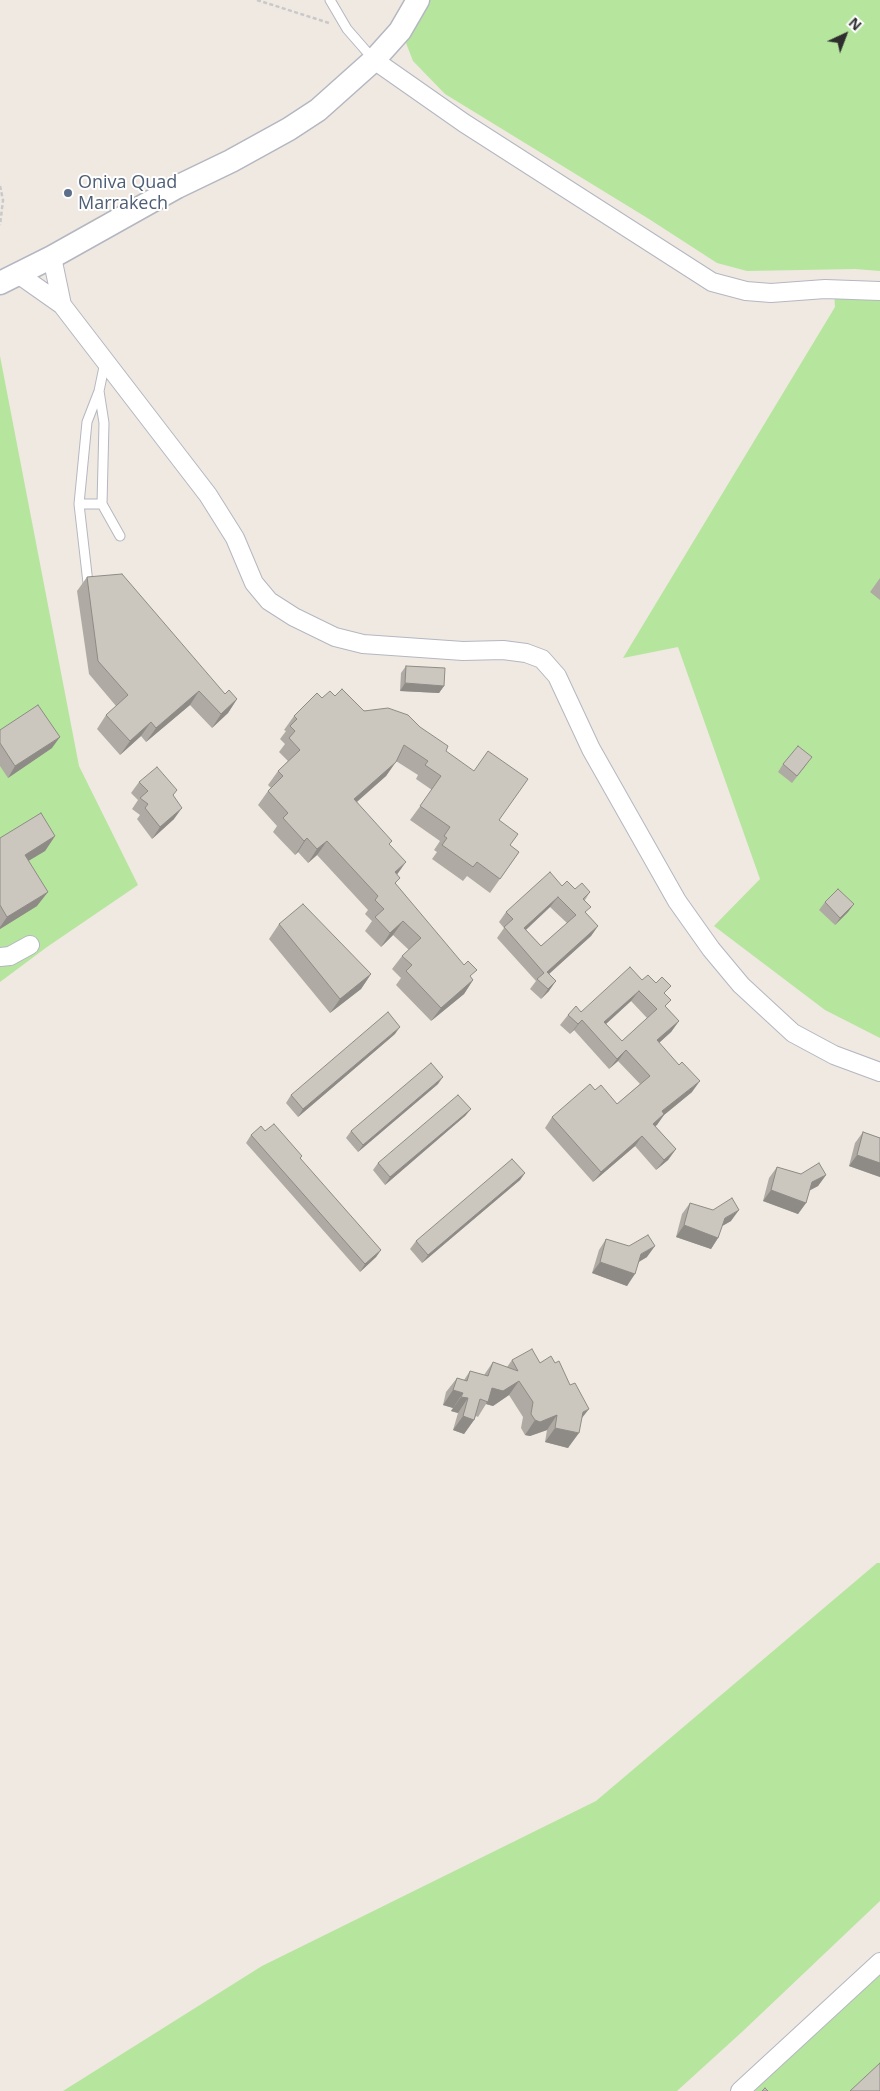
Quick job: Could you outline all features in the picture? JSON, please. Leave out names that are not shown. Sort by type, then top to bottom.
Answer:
[{"type":"street","points":[[9,279],[52,257],[124,215],[288,129],[318,110],[374,60],[400,31],[418,0]]},
{"type":"street","points":[[374,60],[464,123],[712,282],[746,291],[771,294],[825,289],[880,291]]},
{"type":"street","points":[[52,257],[62,305],[222,515],[235,538],[254,583],[269,600],[294,618],[335,637],[363,644],[463,651],[503,650],[526,653],[542,659],[557,676],[595,756],[677,901],[711,949],[741,985],[793,1032],[834,1055],[880,1072]]},
{"type":"street","points":[[9,279],[62,305]]},
{"type":"street","points":[[0,957],[10,956],[30,945]]},
{"type":"street","points":[[740,2091],[880,1962]]},
{"type":"lane","points":[[330,0],[347,29],[374,60]]},
{"type":"lane","points":[[88,583],[79,504],[87,422],[99,391],[105,362]]},
{"type":"lane","points":[[99,391],[104,422],[102,504],[120,536]]},
{"type":"lane","points":[[79,504],[102,504]]},
{"type":"path","points":[[257,0],[347,29]]},
{"type":"path","points":[[0,186],[3,200],[0,225]]},
{"type":"green space","points":[[427,0],[880,0],[880,271],[855,269],[747,271],[717,263],[445,94],[413,61],[406,43]]},
{"type":"green space","points":[[834,292],[880,296],[880,1038],[825,1010],[714,926],[760,879],[678,647],[623,658],[835,307]]},
{"type":"green space","points":[[0,356],[79,766],[138,885],[47,947],[0,982]]},
{"type":"green space","points":[[877,1563],[880,1563],[880,1901],[677,2091],[63,2091],[262,1966],[596,1801]]},
{"type":"green space","points":[[880,1973],[880,2091],[747,2091]]},
{"type":"building","points":[[122,574],[225,694],[229,690],[237,699],[221,714],[199,691],[156,728],[151,722],[130,741],[106,715],[128,695],[98,661],[87,577]]},
{"type":"building","points":[[406,666],[445,668],[444,686],[405,683]]},
{"type":"building","points":[[342,689],[364,711],[388,708],[408,715],[420,727],[448,746],[446,751],[474,771],[488,751],[528,779],[499,820],[518,834],[510,845],[519,852],[500,879],[477,862],[473,867],[442,845],[447,838],[444,836],[450,827],[420,806],[441,776],[425,765],[428,761],[404,745],[396,762],[354,799],[392,841],[389,844],[406,862],[395,872],[400,878],[395,883],[464,965],[468,961],[477,970],[470,976],[473,980],[441,1008],[406,971],[412,965],[402,956],[421,938],[403,921],[390,933],[375,917],[384,909],[375,900],[378,896],[327,841],[317,849],[307,838],[304,841],[283,818],[288,813],[268,791],[283,776],[278,771],[300,750],[289,738],[295,731],[290,726],[297,719],[294,716],[317,693],[322,698],[330,691],[335,696]]},
{"type":"building","points":[[38,705],[60,737],[15,766],[0,743],[0,730]]},
{"type":"building","points":[[798,746],[812,757],[797,776],[783,764]]},
{"type":"building","points":[[157,767],[177,790],[173,795],[182,808],[160,827],[145,808],[148,804],[140,798],[148,791],[139,782]]},
{"type":"building","points":[[41,813],[55,836],[25,855],[48,892],[7,917],[0,905],[0,838]]},
{"type":"building","points":[[550,872],[562,886],[567,881],[575,889],[582,883],[590,892],[583,899],[591,907],[585,912],[598,926],[547,972],[556,981],[548,989],[537,979],[544,973],[504,927],[513,919],[506,912]],"holes":[[[558,897],[576,915],[541,946],[524,928]]]},
{"type":"building","points":[[838,889],[854,904],[840,918],[825,902]]},
{"type":"building","points":[[303,904],[371,974],[340,999],[279,924]]},
{"type":"building","points":[[630,967],[642,980],[648,975],[656,983],[662,977],[671,986],[664,993],[671,1000],[665,1006],[679,1021],[657,1040],[679,1065],[682,1062],[700,1081],[662,1111],[664,1114],[653,1124],[676,1149],[664,1160],[642,1136],[601,1172],[552,1117],[590,1084],[595,1090],[601,1085],[617,1104],[650,1076],[626,1050],[617,1059],[582,1020],[578,1024],[568,1015],[576,1006],[581,1012]],"holes":[[[639,991],[657,1009],[622,1041],[604,1022]]]},
{"type":"building","points":[[388,1012],[400,1027],[303,1109],[291,1095]]},
{"type":"building","points":[[431,1063],[443,1077],[363,1145],[351,1131]]},
{"type":"building","points":[[458,1095],[471,1109],[390,1177],[378,1163]]},
{"type":"building","points":[[274,1124],[302,1156],[300,1158],[381,1250],[365,1264],[251,1135],[261,1126],[265,1131]]},
{"type":"building","points":[[863,1132],[880,1138],[880,1163],[857,1155]]},
{"type":"building","points":[[512,1159],[525,1173],[428,1255],[416,1241]]},
{"type":"building","points":[[819,1163],[826,1175],[812,1182],[806,1203],[771,1190],[777,1167],[801,1174]]},
{"type":"building","points":[[732,1198],[739,1210],[725,1218],[718,1238],[684,1225],[690,1203],[713,1210]]},
{"type":"building","points":[[648,1235],[655,1246],[641,1254],[635,1274],[600,1262],[606,1239],[629,1246]]},
{"type":"building","points":[[532,1349],[540,1363],[551,1356],[555,1363],[559,1361],[570,1385],[575,1383],[589,1409],[583,1412],[579,1433],[555,1428],[557,1415],[540,1422],[535,1420],[531,1414],[533,1402],[519,1381],[503,1391],[492,1388],[488,1402],[480,1399],[474,1420],[463,1416],[468,1398],[461,1397],[463,1393],[453,1390],[457,1378],[467,1381],[470,1371],[488,1376],[493,1362],[518,1371],[512,1360]]},
{"type":"building","points":[[880,2063],[880,2091],[850,2091]]},
{"type":"place","name":"Oniva Quad Marrakech","points":[[68,193]]}]
